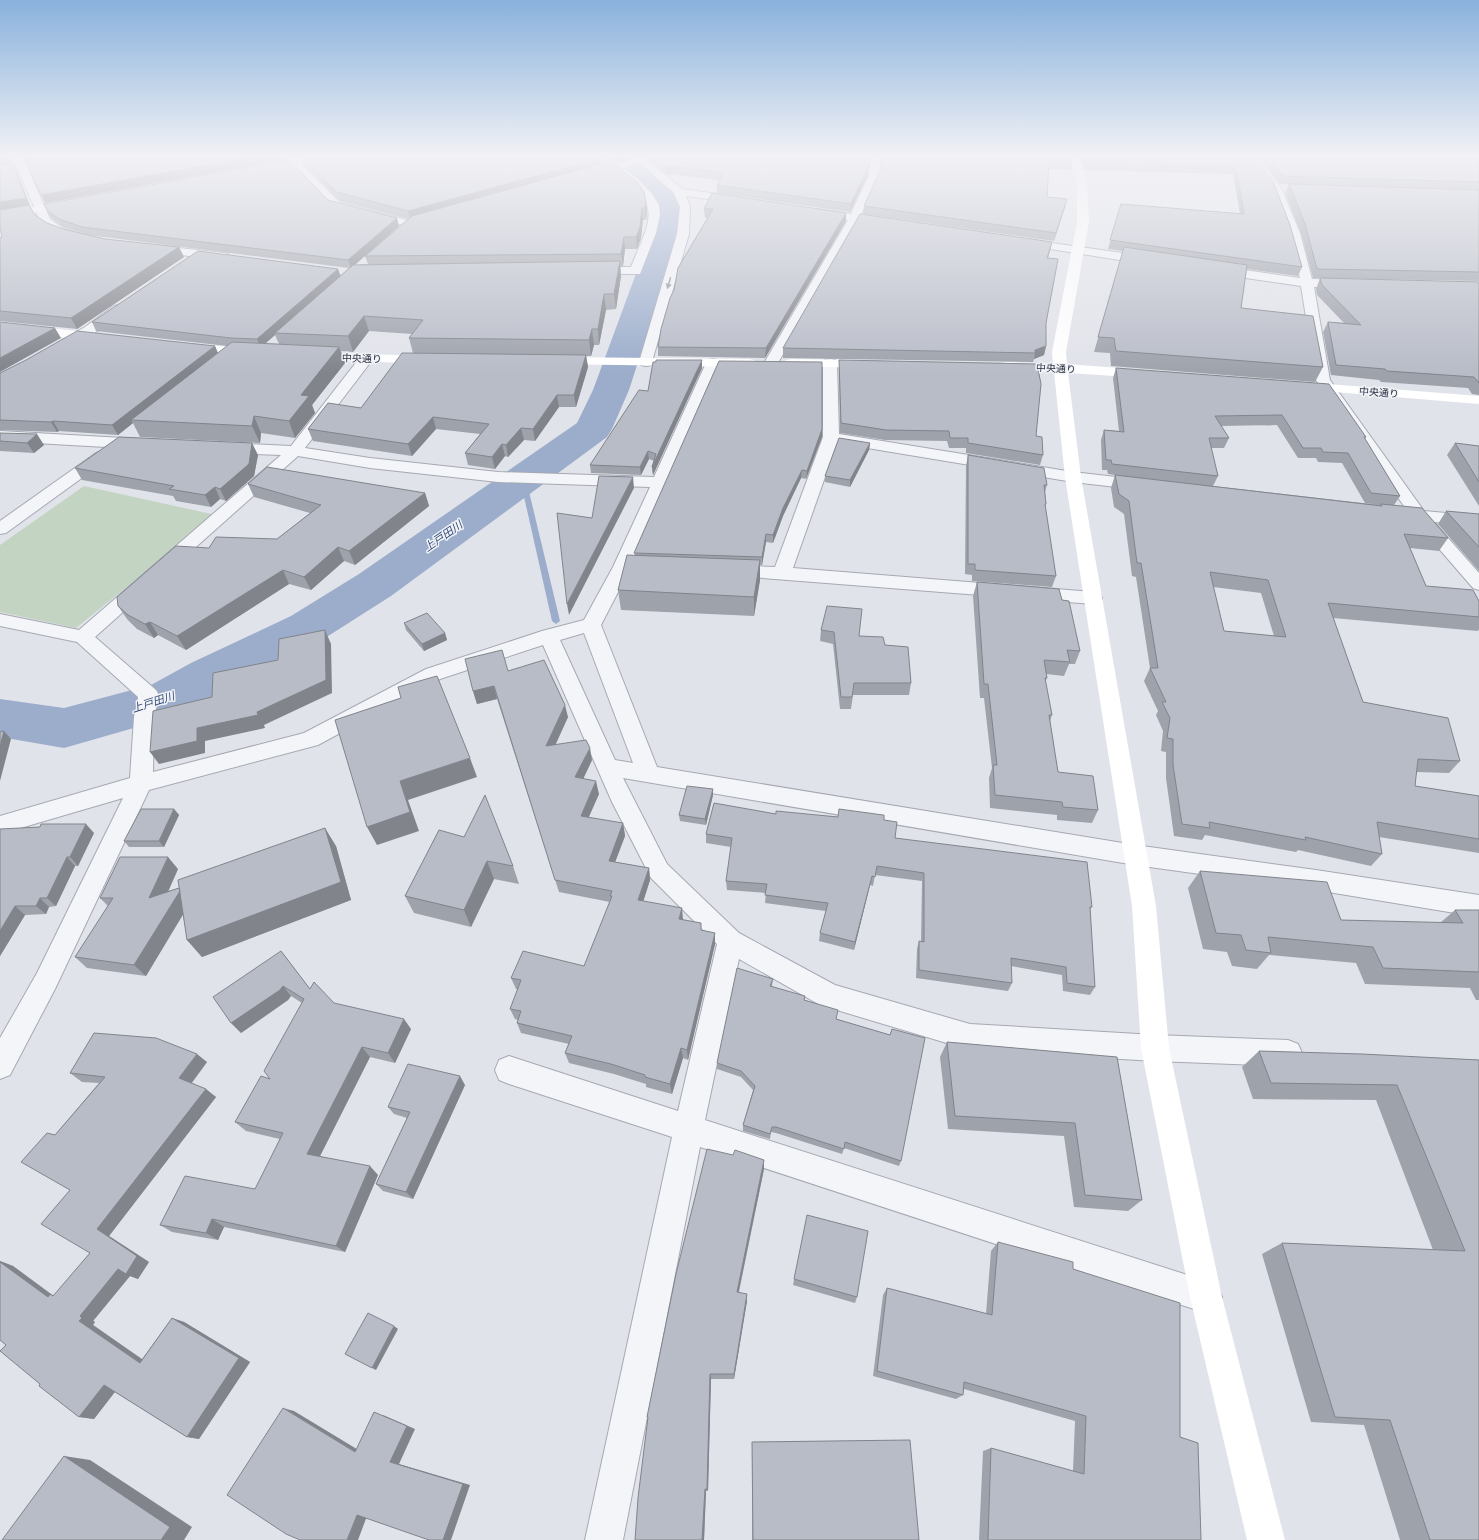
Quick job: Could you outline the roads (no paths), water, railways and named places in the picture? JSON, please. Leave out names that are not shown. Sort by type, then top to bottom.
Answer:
[{"type":"street","points":[[56,229],[84,239]]},
{"type":"street","points":[[399,234],[406,229]]},
{"type":"street","points":[[581,272],[636,271],[651,229]]},
{"type":"street","points":[[639,362],[683,234],[683,229]]},
{"type":"street","points":[[771,363],[848,229]]},
{"type":"street","points":[[1082,229],[1059,352],[1073,477],[1144,906],[1155,1048],[1206,1297],[1266,1540]]},
{"type":"street","points":[[1293,229],[1307,283],[1323,380],[1420,516],[1479,584]]},
{"type":"street","points":[[1010,240],[1166,263]]},
{"type":"street","points":[[138,246],[238,259]]},
{"type":"street","points":[[186,263],[199,254]]},
{"type":"street","points":[[1205,268],[1307,283],[1362,285]]},
{"type":"street","points":[[53,352],[129,303]]},
{"type":"street","points":[[0,326],[111,339]]},
{"type":"street","points":[[173,345],[264,354]]},
{"type":"street","points":[[217,366],[235,352]]},
{"type":"street","name":"中央通り","points":[[300,356],[440,360]]},
{"type":"street","points":[[83,637],[295,451],[366,358]]},
{"type":"street","points":[[541,361],[885,364]]},
{"type":"street","points":[[0,825],[141,784],[310,738],[433,674],[549,636],[592,625],[630,567],[660,482],[713,363]]},
{"type":"street","points":[[782,573],[831,437],[830,363]]},
{"type":"street","name":"中央通り","points":[[992,366],[1060,368],[1155,375]]},
{"type":"street","name":"中央通り","points":[[1290,385],[1479,400]]},
{"type":"street","points":[[0,530],[138,429]]},
{"type":"street","points":[[0,436],[160,445]]},
{"type":"street","points":[[831,437],[1073,477],[1160,487]]},
{"type":"street","points":[[208,447],[295,451],[370,463],[508,478],[660,482]]},
{"type":"street","points":[[1388,513],[1479,521]]},
{"type":"street","points":[[718,570],[782,573],[1092,598]]},
{"type":"street","points":[[0,620],[83,637],[147,706],[141,784],[46,981],[0,1065]]},
{"type":"street","points":[[592,625],[648,773]]},
{"type":"street","points":[[549,636],[623,802],[659,871],[730,941],[829,996],[970,1037],[1155,1048],[1313,1054]]},
{"type":"street","points":[[607,767],[1135,855],[1316,880],[1479,906]]},
{"type":"street","points":[[604,1540],[689,1128],[730,941]]},
{"type":"street","points":[[509,1070],[1206,1297]]},
{"type":"waterway","name":"上戸田川","points":[[0,718],[64,728],[167,700],[209,676],[308,627],[375,585],[567,449],[593,429],[611,390],[667,229]]},
{"type":"waterway","points":[[523,479],[556,621]]}]
